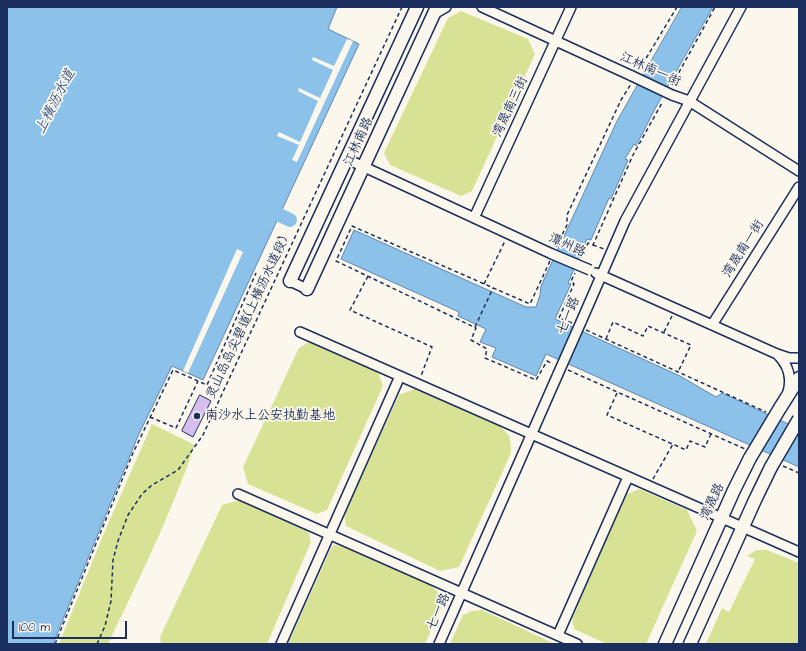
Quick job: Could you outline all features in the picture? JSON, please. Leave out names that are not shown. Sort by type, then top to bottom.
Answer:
[{"type":"main road","name":"江林南路","points":[[290,281],[417,7]]},
{"type":"main road","name":"江林南路","points":[[306,289],[436,10]]},
{"type":"main road","name":"湾晟路","points":[[665,644],[721,518],[750,458],[775,411],[799,378]]},
{"type":"main road","points":[[690,644],[742,527],[771,467],[799,420]]},
{"type":"street","points":[[436,10],[446,7]]},
{"type":"street","name":"江林南一街","points":[[482,7],[689,102],[799,171]]},
{"type":"street","name":"湾晟南三街","points":[[474,218],[571,7]]},
{"type":"street","name":"七一路","points":[[439,644],[558,374],[577,323],[625,221],[741,7]]},
{"type":"street","name":"潭州路","points":[[347,159],[552,256],[590,270],[777,354],[789,358],[799,358]]},
{"type":"street","name":"湾晟南一街","points":[[712,325],[799,188]]},
{"type":"street","points":[[290,281],[306,289]]},
{"type":"street","points":[[300,332],[799,552]]},
{"type":"street","points":[[777,354],[788,368],[790,377],[788,395]]},
{"type":"street","points":[[281,644],[400,376]]},
{"type":"street","points":[[558,636],[628,477]]},
{"type":"street","points":[[238,494],[577,644]]},
{"type":"path","name":"灵山岛岛尖碧道(上横沥水道段)","points":[[97,644],[112,601],[113,560],[118,540],[128,515],[142,494],[152,485],[178,470],[203,436],[402,7]]},
{"type":"path","points":[[336,261],[352,226],[530,304],[567,225],[567,215],[621,100],[677,7]]},
{"type":"path","points":[[593,245],[633,155],[669,93],[715,7]]},
{"type":"path","points":[[484,284],[508,234]]},
{"type":"path","points":[[580,262],[588,243],[611,252]]},
{"type":"path","points":[[577,269],[571,281],[574,284],[559,318],[577,323]]},
{"type":"path","points":[[55,644],[133,453],[173,370],[207,385],[256,273]]},
{"type":"path","points":[[368,276],[350,310],[432,347],[418,384]]},
{"type":"path","points":[[475,327],[493,288]]},
{"type":"path","points":[[664,333],[675,308]]},
{"type":"path","points":[[606,339],[613,322],[643,336],[648,326],[691,345],[678,372]]},
{"type":"path","points":[[586,330],[678,372],[775,411]]},
{"type":"path","points":[[150,417],[176,428],[198,382]]},
{"type":"path","points":[[617,392],[607,415],[686,450],[690,441],[705,447],[711,434]]},
{"type":"path","points":[[649,486],[673,444]]},
{"type":"green space","points":[[461,11],[528,39],[535,54],[472,191],[461,196],[390,165],[384,153],[448,18]]},
{"type":"green space","points":[[309,342],[378,372],[383,386],[327,510],[317,514],[248,484],[243,467],[299,348]]},
{"type":"green space","points":[[415,389],[499,425],[510,437],[511,453],[459,567],[440,571],[346,526],[344,515],[399,395]]},
{"type":"green space","points":[[152,424],[195,445],[176,496],[143,571],[108,644],[59,644],[101,540]]},
{"type":"green space","points":[[639,489],[687,510],[697,531],[646,644],[607,644],[574,629],[572,619],[625,495]]},
{"type":"green space","points":[[240,500],[308,530],[311,542],[267,644],[161,644],[160,637],[222,505]]},
{"type":"green space","points":[[334,545],[344,546],[430,584],[437,591],[442,606],[425,644],[288,644],[331,548]]},
{"type":"green space","points":[[756,550],[767,550],[799,563],[799,644],[706,644],[722,608],[729,612],[755,559],[747,556]]},
{"type":"green space","points":[[482,610],[555,644],[450,644],[463,615],[472,611]]},
{"type":"water","name":"上横沥水道","points":[[7,7],[337,7],[328,29],[359,44],[203,380],[172,366],[138,436],[53,644],[7,644]]},
{"type":"water","points":[[682,7],[713,7],[656,107],[636,146],[634,144],[625,159],[628,160],[611,199],[609,198],[591,240],[587,239],[568,283],[571,284],[555,319],[680,376],[716,397],[722,393],[799,429],[799,467],[546,354],[536,376],[492,357],[496,348],[480,342],[486,329],[458,316],[459,312],[341,259],[354,230],[526,307],[536,307],[541,286],[617,121]]},
{"type":"pier","points":[[347,39],[353,41],[297,162],[292,160],[299,145],[277,136],[279,132],[300,142],[318,101],[298,91],[299,88],[320,98],[333,70],[312,60],[313,57],[334,66]]},
{"type":"pier","points":[[237,249],[243,252],[188,373],[183,371]]},
{"type":"building","name":"南沙水上公安执勤基地","points":[[200,395],[211,401],[193,437],[182,431]]},
{"type":"waterway","points":[[263,207],[290,220]]},
{"type":"place","name":"南沙水上公安执勤基地","points":[[197,416]]}]
